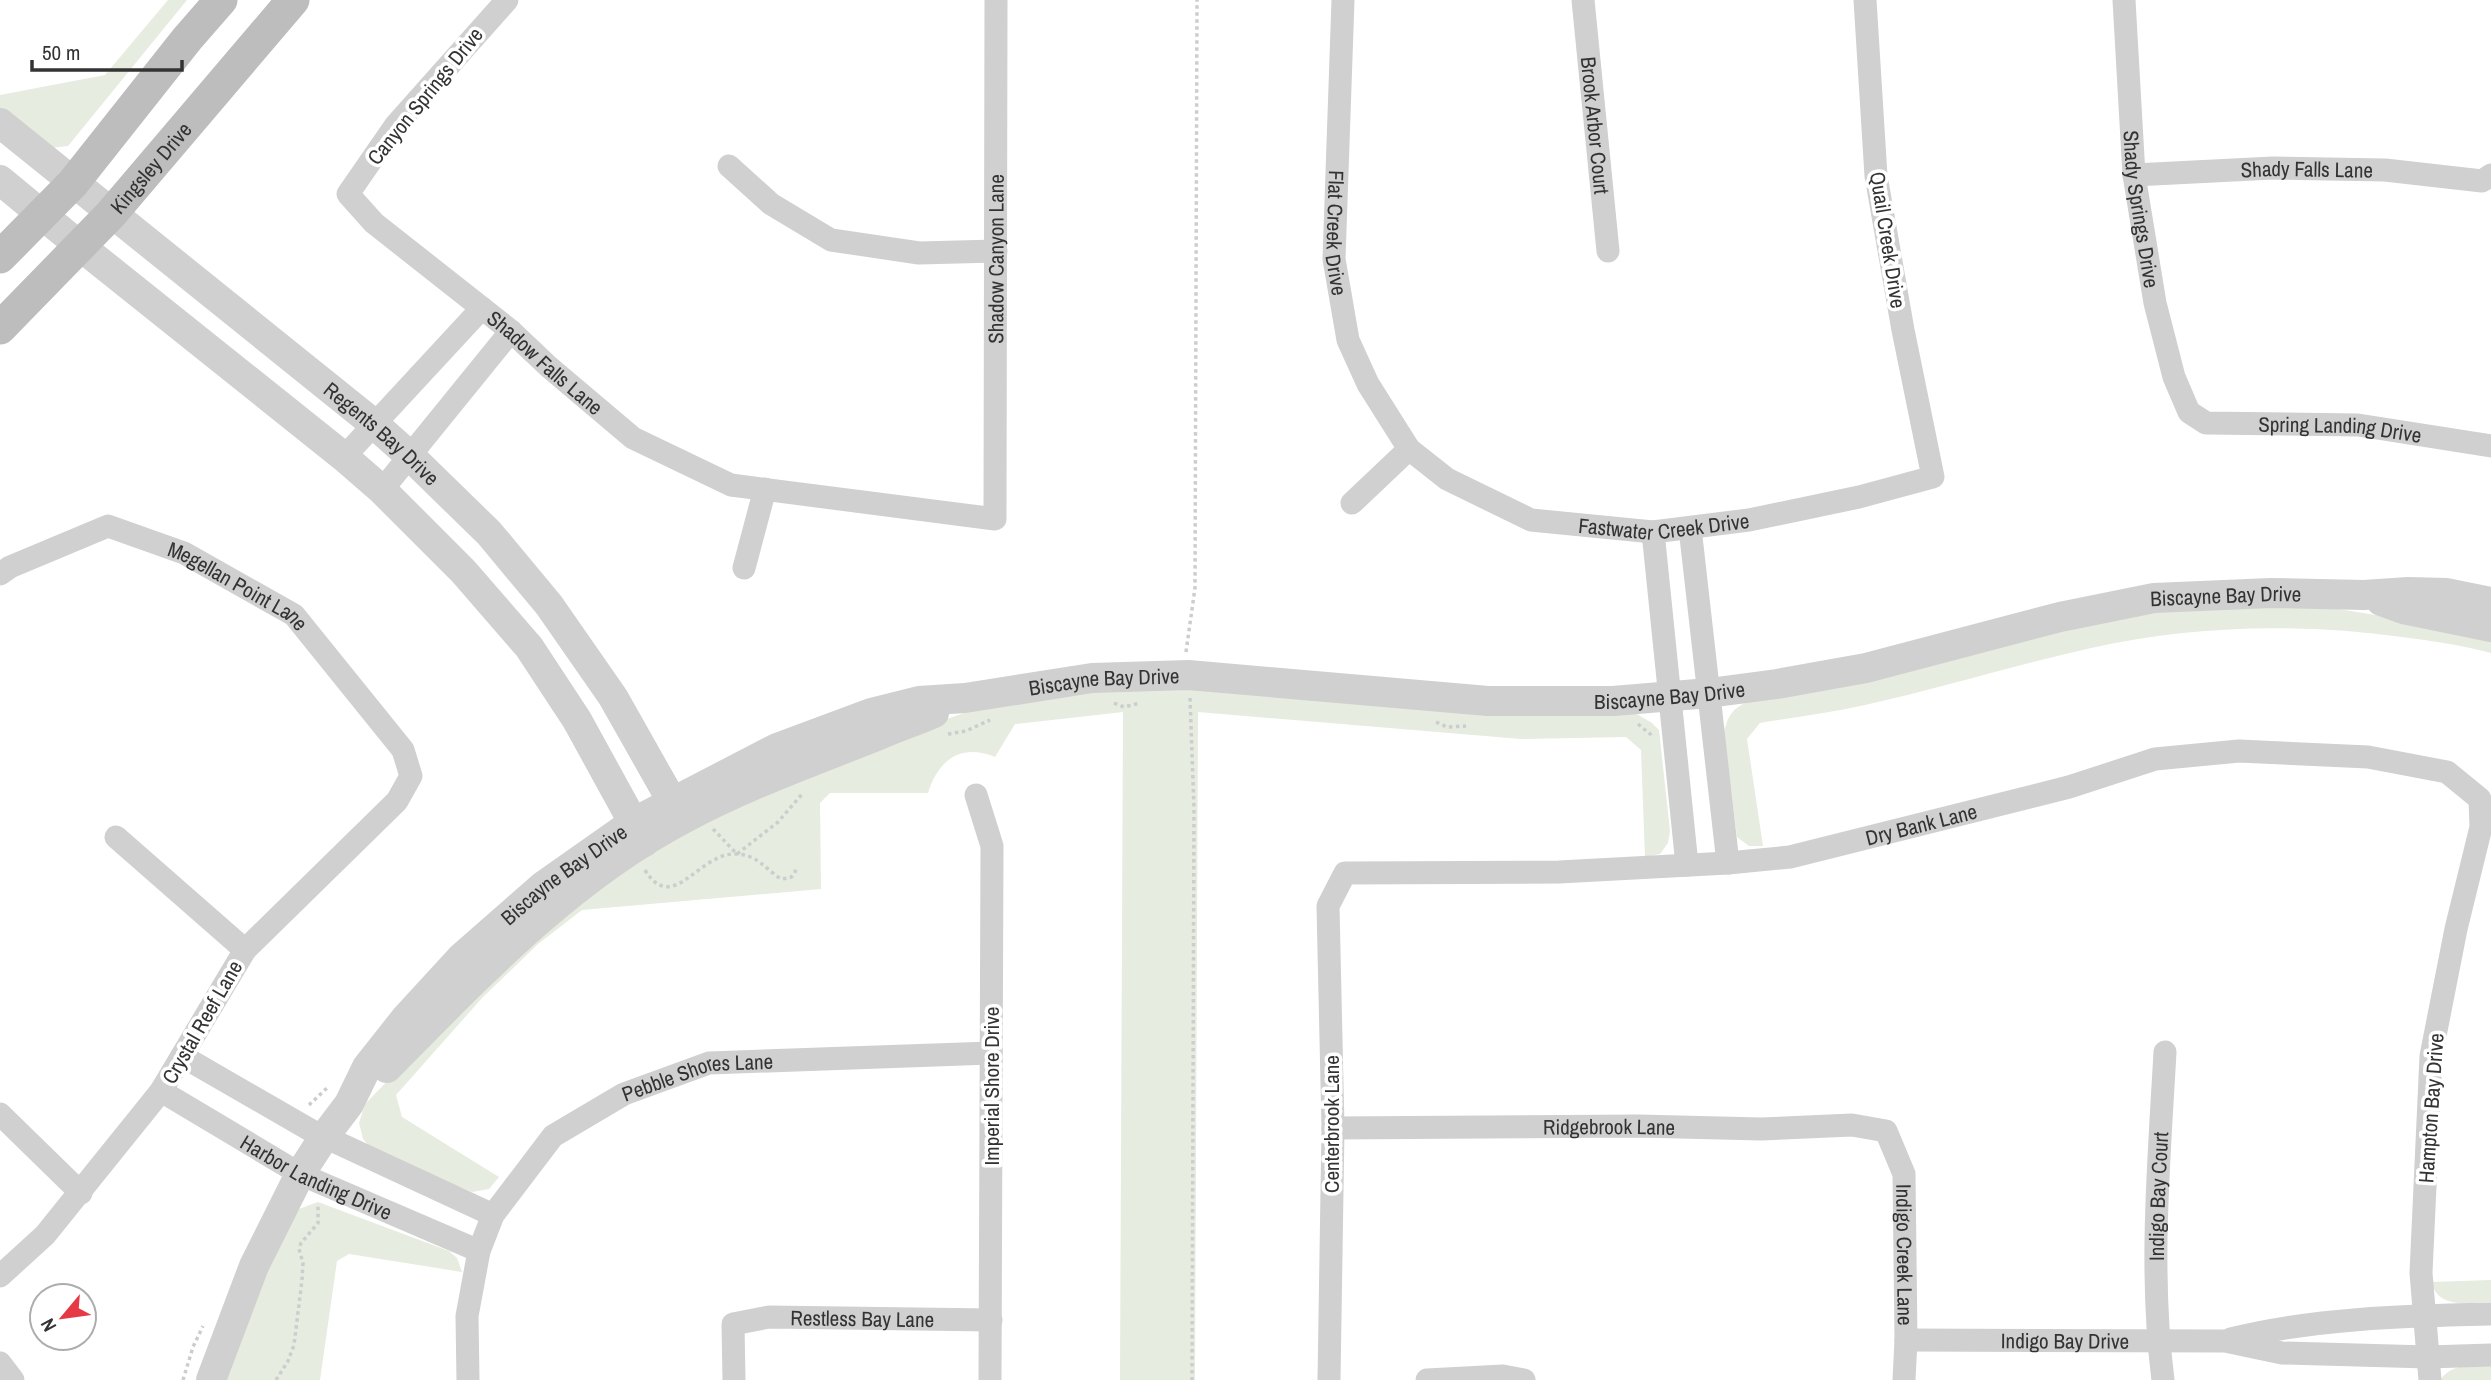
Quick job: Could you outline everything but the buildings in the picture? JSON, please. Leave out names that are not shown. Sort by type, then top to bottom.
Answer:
[{"type":"main road","points":[[0,257],[73,183],[221,0]]},
{"type":"main road","name":"Kingsley Drive","points":[[0,328],[111,214],[293,0]]},
{"type":"street","name":"Canyon Springs Drive","points":[[348,194],[396,126],[507,0]]},
{"type":"street","name":"Shadow Canyon Lane","points":[[995,519],[996,0]]},
{"type":"street","name":"Flat Creek Drive","points":[[1343,0],[1334,259],[1348,340],[1368,384],[1409,449]]},
{"type":"street","name":"Brook Arbor Court","points":[[1583,0],[1608,251]]},
{"type":"street","name":"Quail Creek Drive","points":[[1866,0],[1876,176],[1903,330],[1933,477]]},
{"type":"street","name":"Shady Springs Drive","points":[[2124,0],[2134,175],[2155,303],[2174,377],[2189,412]]},
{"type":"street","name":"Regents Bay Drive","points":[[0,123],[374,424],[488,533],[549,606],[613,697],[677,810]]},
{"type":"street","points":[[729,166],[771,204],[831,240],[919,253],[996,251]]},
{"type":"street","name":"Shady Falls Lane","points":[[2134,175],[2273,168],[2385,170],[2486,178]]},
{"type":"street","name":"Regents Bay Drive","points":[[0,180],[344,457],[382,490],[463,571],[528,647],[578,720],[639,832]]},
{"type":"street","name":"Shadow Falls Lane","points":[[348,194],[374,223],[511,331],[633,438],[731,485],[995,519]]},
{"type":"street","points":[[344,457],[482,308]]},
{"type":"street","points":[[382,490],[511,331]]},
{"type":"street","name":"Spring Landing Drive","points":[[2189,412],[2206,423],[2358,425],[2491,446]]},
{"type":"street","points":[[1352,503],[1409,449]]},
{"type":"street","name":"Fastwater Creek Drive","points":[[1409,449],[1447,479],[1531,520],[1653,532],[1749,520],[1933,477]]},
{"type":"street","points":[[744,568],[765,489]]},
{"type":"street","name":"Megellan Point Lane","points":[[0,574],[10,567],[108,526],[184,553],[294,615],[403,750],[411,776]]},
{"type":"street","points":[[1690,528],[1728,863]]},
{"type":"street","points":[[1653,532],[1687,866]]},
{"type":"street","name":"Biscayne Bay Drive","points":[[211,1380],[254,1266],[306,1177],[324,1137],[349,1104],[367,1067],[462,957],[543,886],[677,810],[777,748],[871,713],[919,701],[965,698],[1092,678],[1188,676],[1265,680],[1488,701],[1613,701],[1671,708],[1709,693],[1866,668],[2060,617],[2154,598],[2271,593],[2364,595],[2408,592],[2446,593],[2491,602]]},
{"type":"street","name":"Biscayne Bay Drive","points":[[2364,595],[2403,609],[2491,627]]},
{"type":"street","name":"Dry Bank Lane","points":[[1345,873],[1559,872],[1687,866],[1790,857],[2070,787],[2155,759],[2239,751],[2368,757],[2447,772],[2480,799]]},
{"type":"street","name":"Crystal Reef Lane","points":[[0,1276],[45,1235],[161,1091],[245,950],[397,802],[411,776]]},
{"type":"street","name":"Imperial Shore Drive","points":[[975,795],[992,846],[990,1380]]},
{"type":"street","name":"Hampton Bay Drive","points":[[2430,1380],[2421,1273],[2431,1056],[2456,929],[2481,827],[2480,799]]},
{"type":"street","points":[[116,837],[245,950]]},
{"type":"street","name":"Centerbrook Lane","points":[[1328,1380],[1333,1128],[1328,906],[1345,873]]},
{"type":"street","name":"Pebble Shores Lane","points":[[468,1380],[467,1316],[479,1251],[492,1215],[553,1136],[624,1094],[709,1063],[991,1052]]},
{"type":"street","name":"Indigo Bay Court","points":[[2163,1380],[2158,1342],[2156,1216],[2165,1052]]},
{"type":"street","name":"Harbor Landing Drive","points":[[182,1056],[324,1137],[492,1215]]},
{"type":"street","name":"Harbor Landing Drive","points":[[161,1091],[306,1177],[479,1251]]},
{"type":"street","points":[[0,1114],[81,1193]]},
{"type":"street","name":"Ridgebrook Lane","points":[[1333,1128],[1639,1126],[1761,1129],[1852,1125],[1886,1131]]},
{"type":"street","name":"Indigo Creek Lane","points":[[1886,1131],[1903,1174],[1906,1340],[1904,1380]]},
{"type":"street","name":"Indigo Bay Drive","points":[[2225,1341],[2275,1328],[2426,1315],[2491,1314]]},
{"type":"street","name":"Restless Bay Lane","points":[[734,1380],[733,1324],[769,1317],[991,1320]]},
{"type":"street","name":"Indigo Bay Drive","points":[[1906,1340],[2225,1341],[2282,1353],[2428,1357],[2491,1355]]},
{"type":"street","points":[[0,1363],[13,1380]]},
{"type":"street","points":[[1427,1380],[1503,1376],[1524,1380]]},
{"type":"path","points":[[1179,699],[1191,701]]},
{"type":"path","points":[[1108,701],[1124,706],[1143,703]]},
{"type":"path","points":[[1628,723],[1638,724],[1650,734],[1671,708]]},
{"type":"path","points":[[1430,719],[1447,727],[1473,725]]},
{"type":"path","points":[[938,736],[966,731],[991,720]]},
{"type":"path","points":[[737,854],[778,822],[805,790]]},
{"type":"path","points":[[276,1380],[294,1345],[303,1263],[299,1249],[318,1223],[318,1210],[306,1177]]},
{"type":"shaded area","points":[[168,0],[187,0],[68,146],[41,149],[0,117],[0,95],[105,75]]},
{"type":"shaded area","points":[[2256,605],[2338,609],[2426,623],[2491,637],[2491,653],[2363,633],[2285,628],[2208,631],[2130,640],[2091,648],[1865,705],[1760,723],[1747,739],[1763,846],[1749,846],[1737,837],[1724,732],[1731,714],[1747,702],[1908,671],[2090,624],[2166,611]]},
{"type":"shaded area","points":[[1197,688],[1635,713],[1659,730],[1670,831],[1668,843],[1660,854],[1645,857],[1641,750],[1626,737],[1521,739],[1198,712],[1195,1380],[1120,1380],[1123,712],[1015,724],[995,757],[972,752],[953,757],[938,771],[928,793],[830,793],[820,803],[821,889],[582,910],[538,944],[482,998],[396,1095],[402,1117],[499,1177],[489,1189],[472,1192],[375,1153],[363,1139],[359,1123],[365,1104],[489,976],[539,930],[671,838],[880,742],[970,711],[1049,695],[1123,689]]},
{"type":"shaded area","points":[[318,1202],[449,1251],[457,1258],[462,1272],[349,1254],[337,1261],[320,1380],[224,1380],[262,1281],[291,1219],[299,1209]]},
{"type":"shaded area","points":[[2491,1280],[2491,1302],[2473,1303],[2447,1301],[2435,1291],[2431,1282]]},
{"type":"shaded area","points":[[2491,1366],[2491,1380],[2440,1380],[2457,1368]]}]
